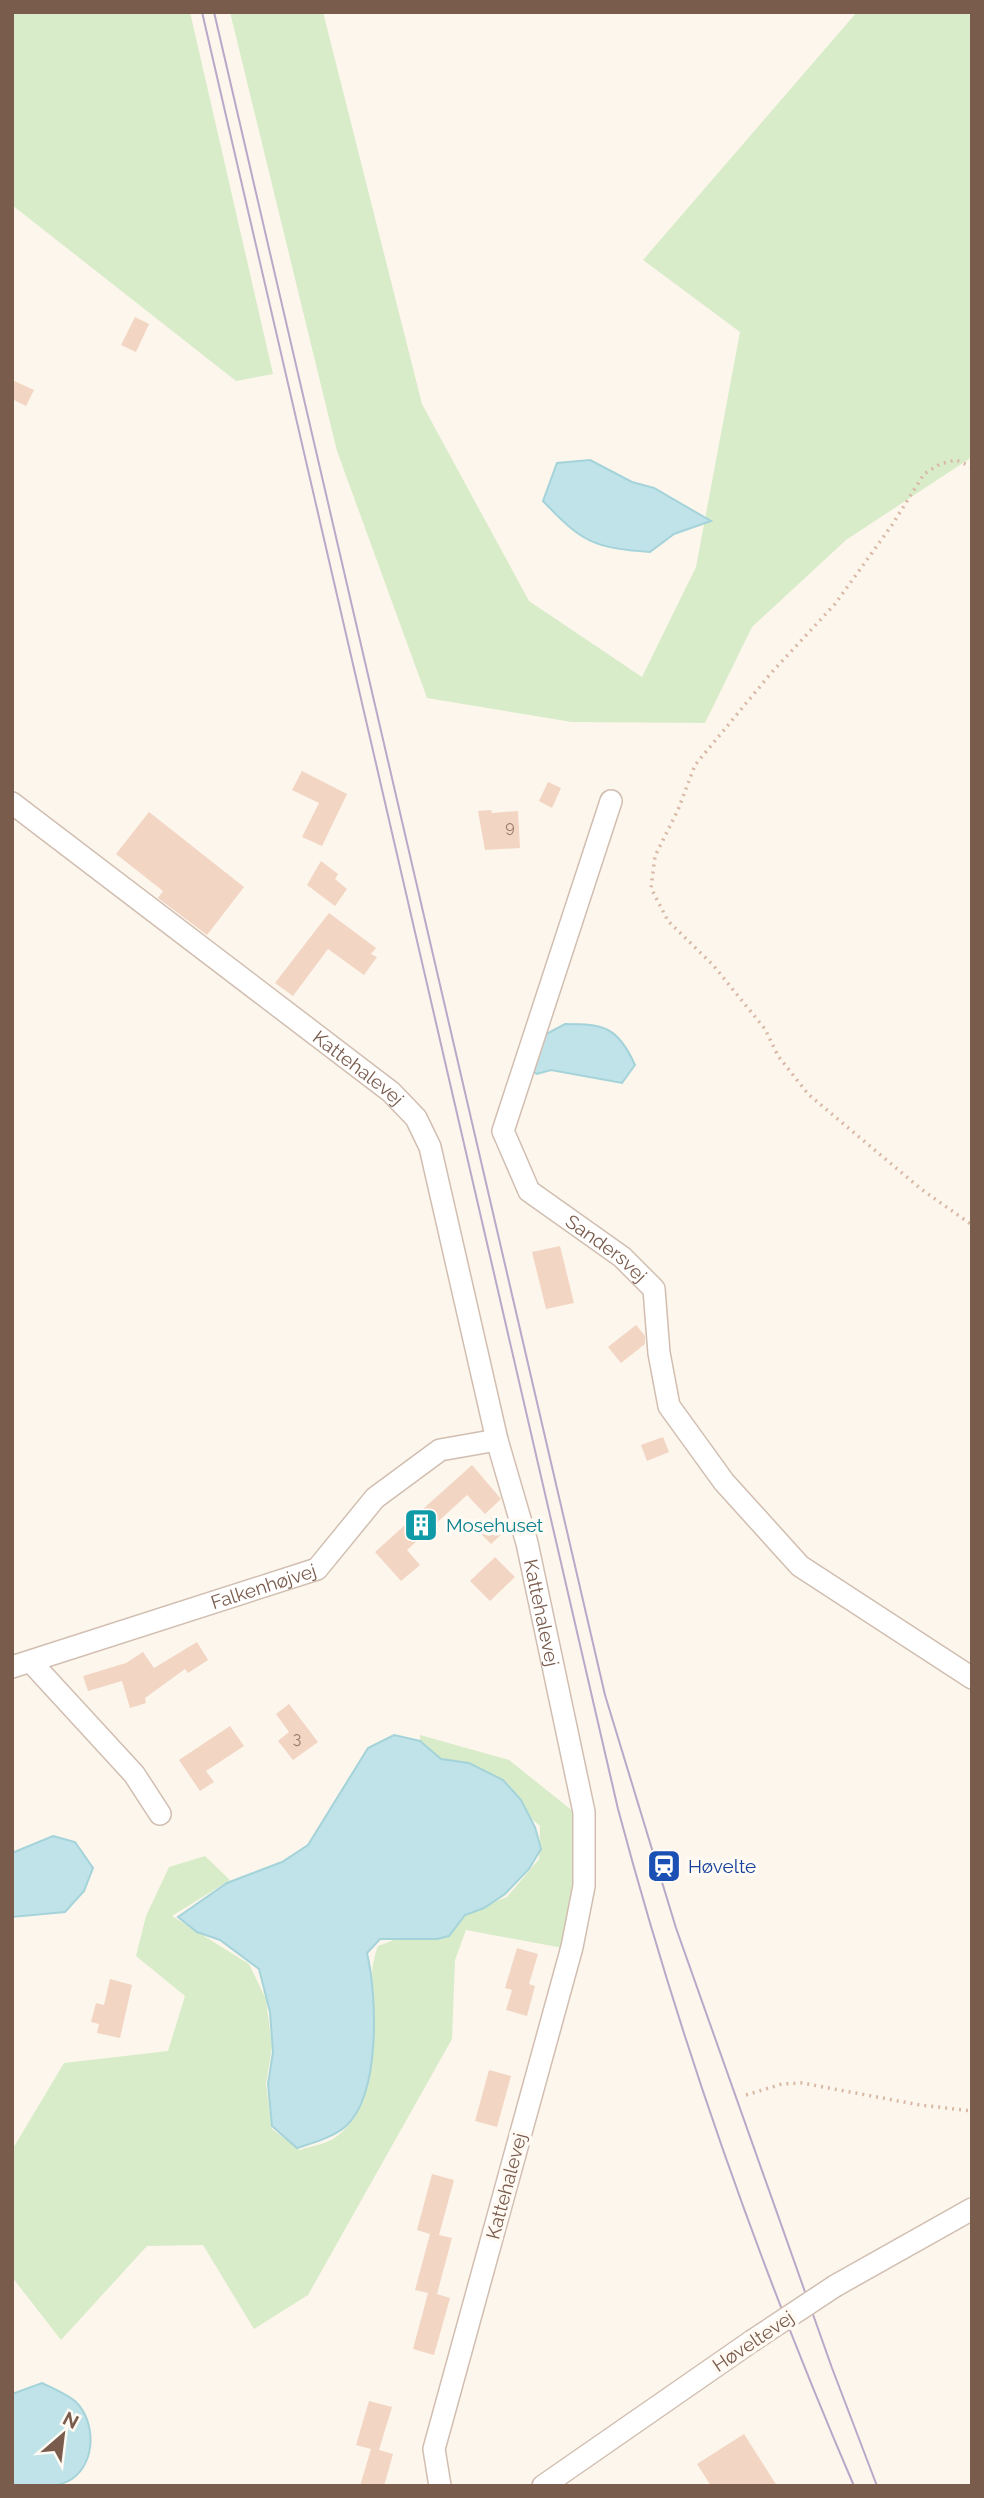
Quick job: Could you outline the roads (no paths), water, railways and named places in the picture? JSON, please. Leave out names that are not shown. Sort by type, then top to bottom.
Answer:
[{"type":"street","name":"Sandersvej","points":[[611,801],[503,1131],[529,1191],[622,1256],[654,1289],[659,1353],[669,1406],[724,1482],[800,1566],[972,1678]]},
{"type":"street","name":"Kattehalevej","points":[[12,803],[391,1092],[416,1118],[430,1147],[497,1440],[527,1543],[584,1812],[584,1886],[572,1947],[434,2449],[440,2486]]},
{"type":"street","name":"Falkenhøjvej","points":[[160,1814],[134,1774],[22,1665],[317,1569],[375,1498],[440,1450],[497,1440]]},
{"type":"street","name":"Høveltevej","points":[[543,2486],[835,2286],[972,2209]]},
{"type":"water","points":[[590,460],[632,482],[654,488],[711,521],[674,534],[650,552],[615,548],[590,540],[568,526],[543,501],[557,463]]},
{"type":"water","points":[[565,1024],[600,1027],[616,1035],[635,1065],[622,1083],[551,1070],[537,1074],[529,1070],[537,1039]]},
{"type":"water","points":[[394,1735],[420,1741],[441,1759],[469,1763],[503,1780],[521,1800],[535,1827],[541,1849],[529,1869],[505,1894],[484,1908],[465,1915],[449,1936],[437,1939],[380,1939],[367,1953],[374,2018],[371,2068],[365,2091],[357,2111],[346,2126],[329,2136],[297,2148],[272,2126],[268,2084],[273,2052],[270,2012],[259,1969],[220,1940],[197,1932],[178,1917],[227,1883],[282,1862],[308,1845],[368,1748]]},
{"type":"water","points":[[53,1836],[75,1842],[93,1868],[84,1891],[65,1912],[12,1917],[12,1853]]},
{"type":"water","points":[[42,2383],[72,2399],[83,2410],[90,2431],[86,2463],[72,2479],[58,2485],[12,2486],[12,2394]]},
{"type":"tram line","points":[[202,12],[618,1809],[668,1982],[724,2152],[786,2320],[854,2486]]},
{"type":"tram line","points":[[214,12],[605,1695],[676,1928],[832,2368],[877,2486]]},
{"type":"place","name":"Mosehuset","points":[[421,1525]]},
{"type":"place","name":"Høvelte","points":[[664,1866]]}]
